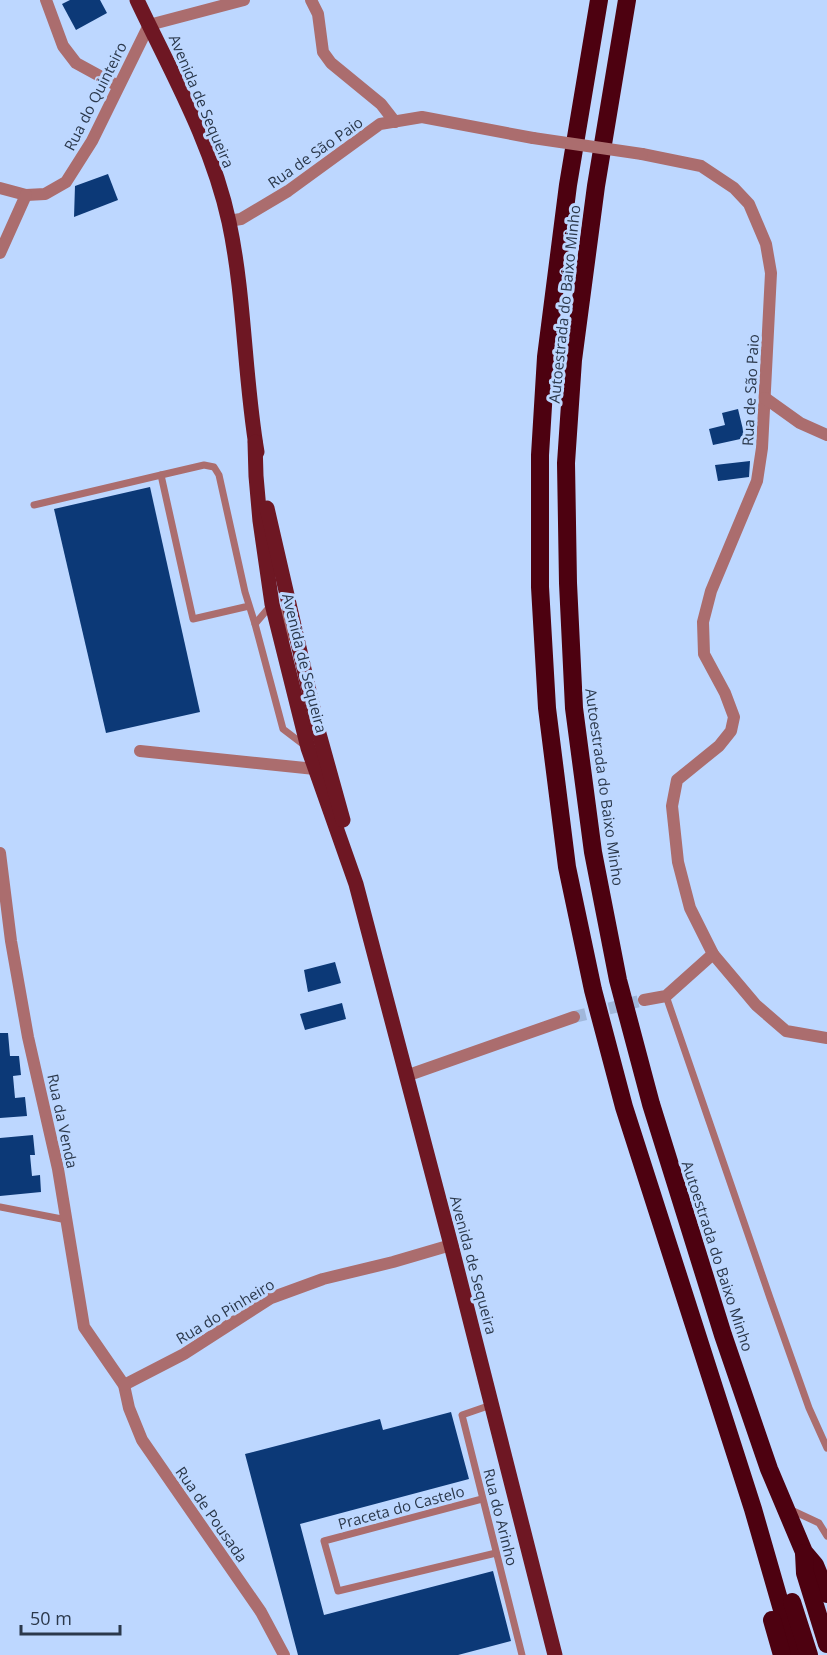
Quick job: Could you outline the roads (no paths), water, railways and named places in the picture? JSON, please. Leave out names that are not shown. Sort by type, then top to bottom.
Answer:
[{"type":"highway","name":"Autoestrada do Baixo Minho","points":[[598,0],[568,185],[546,357],[540,467],[540,587],[547,708],[567,867],[593,990],[624,1107],[753,1509],[795,1655]]},
{"type":"highway","name":"Autoestrada do Baixo Minho","points":[[627,0],[596,186],[573,360],[566,463],[568,583],[574,708],[593,852],[618,980],[642,1070],[723,1335],[769,1469],[804,1552],[815,1565],[827,1594]]},
{"type":"highway","name":"Autoestrada do Baixo Minho","points":[[753,1509],[753,1542],[782,1655]]},
{"type":"highway","name":"Autoestrada do Baixo Minho","points":[[753,1509],[770,1541],[809,1655]]},
{"type":"highway","name":"Autoestrada do Baixo Minho","points":[[804,1552],[805,1573],[827,1644]]},
{"type":"main road","name":"Avenida de Sequeira","points":[[137,0],[182,93],[211,161],[228,221],[236,269],[255,442],[308,691],[555,1655]]},
{"type":"main road","name":"Avenida de Sequeira","points":[[255,442],[260,521],[272,604],[297,730],[308,748],[356,884]]},
{"type":"street","points":[[46,0],[63,46],[76,63],[118,86]]},
{"type":"street","points":[[149,25],[244,0]]},
{"type":"street","points":[[310,0],[318,14],[323,52],[331,63],[381,104],[394,122]]},
{"type":"street","name":"Rua do Quinteiro","points":[[0,188],[26,195],[45,194],[66,182],[92,141],[149,25]]},
{"type":"street","name":"Rua de São Paio","points":[[228,221],[241,219],[288,191],[380,124],[422,117],[701,166],[734,188],[749,204],[765,244],[771,273],[762,448],[757,481],[711,591],[703,622],[704,654],[725,693],[734,717],[730,731],[719,746],[677,780],[672,806],[678,862],[690,908],[713,954],[756,1005],[786,1031],[827,1038]]},
{"type":"street","points":[[0,253],[26,195]]},
{"type":"street","points":[[765,398],[800,423],[827,435]]},
{"type":"street","points":[[140,751],[315,769]]},
{"type":"street","name":"Rua da Venda","points":[[0,853],[11,941],[28,1037],[58,1168],[84,1327],[124,1385]]},
{"type":"street","points":[[644,1000],[666,996],[713,954]]},
{"type":"street","points":[[406,1076],[574,1017]]},
{"type":"street","name":"Rua do Pinheiro","points":[[124,1385],[184,1354],[271,1298],[323,1278],[393,1262],[451,1245]]},
{"type":"street","name":"Rua de Pousada","points":[[124,1385],[129,1408],[142,1440],[261,1612],[284,1655]]},
{"type":"lane","points":[[34,505],[204,465],[214,467],[219,476],[249,606],[283,729],[297,730],[308,710],[308,691]]},
{"type":"lane","points":[[161,475],[193,619],[249,606]]},
{"type":"lane","points":[[255,624],[272,604],[284,617],[290,640],[302,663]]},
{"type":"lane","points":[[666,996],[809,1408],[827,1448]]},
{"type":"lane","points":[[0,1207],[67,1220]]},
{"type":"lane","name":"Rua do Arinho","points":[[491,1405],[462,1415],[522,1655]]},
{"type":"lane","name":"Praceta do Castelo","points":[[482,1499],[324,1541],[338,1591],[496,1553]]},
{"type":"lane","points":[[785,1507],[819,1523],[827,1536]]},
{"type":"tunnel","points":[[574,1017],[644,1000]]}]
